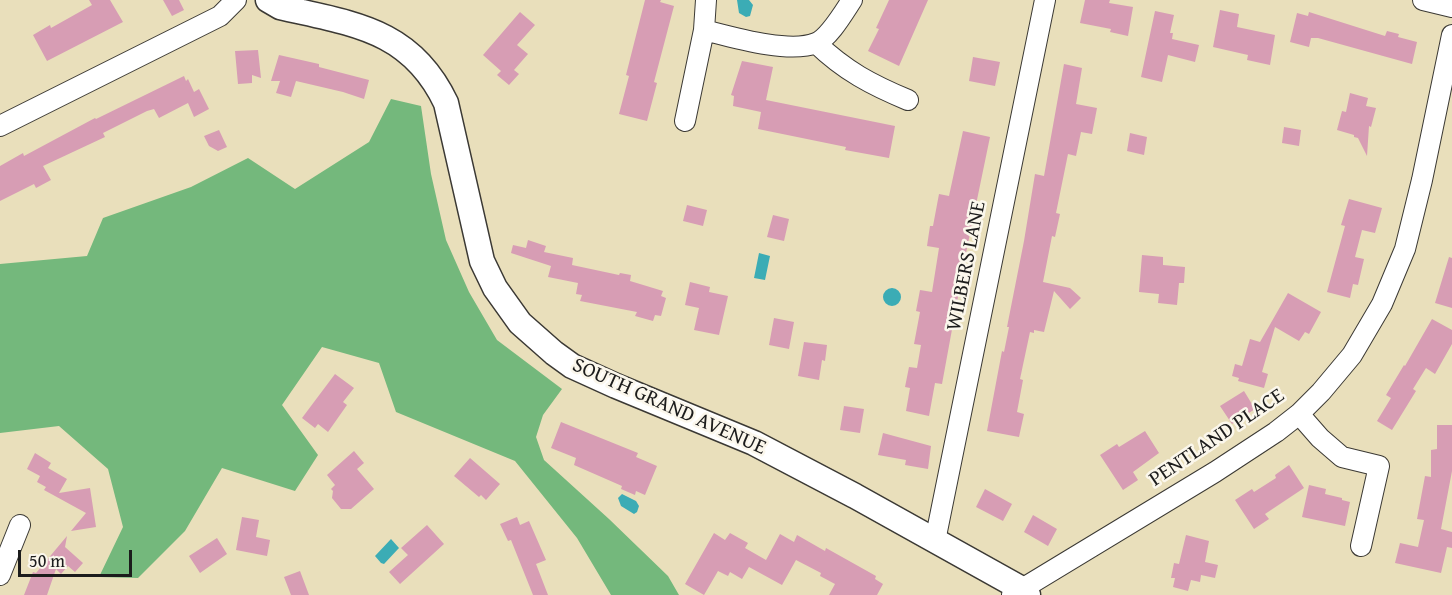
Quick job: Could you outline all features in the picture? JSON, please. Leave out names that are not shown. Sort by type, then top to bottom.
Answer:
[{"type":"main road","name":"SOUTH GRAND AVENUE","points":[[268,0],[280,7],[378,33],[408,51],[429,72],[446,103],[482,261],[495,288],[520,323],[554,353],[572,366],[616,386],[754,443],[935,541],[1021,593]]},
{"type":"street","points":[[0,126],[220,15],[236,0]]},
{"type":"street","points":[[685,121],[704,30],[706,0]]},
{"type":"street","points":[[704,30],[765,44],[800,46],[816,43],[826,37],[852,0]]},
{"type":"street","name":"WILBERS LANE","points":[[935,541],[1045,0]]},
{"type":"street","name":"PENTLAND PLACE","points":[[1021,593],[1215,472],[1299,414],[1322,392],[1352,355],[1378,311],[1394,277],[1411,226],[1452,34]]},
{"type":"street","points":[[816,43],[846,69],[908,100]]},
{"type":"street","points":[[1299,414],[1320,438],[1342,457],[1354,462],[1379,466],[1361,546]]},
{"type":"street","points":[[0,575],[20,525]]},
{"type":"green space","points":[[391,99],[421,106],[431,174],[446,240],[469,292],[497,340],[562,389],[543,415],[536,437],[544,460],[668,576],[679,595],[611,595],[577,538],[515,461],[396,412],[379,363],[322,347],[282,405],[318,455],[295,491],[222,468],[185,531],[138,578],[99,577],[123,527],[108,469],[59,426],[0,433],[0,264],[87,256],[103,218],[191,187],[248,158],[295,189],[369,142]]},
{"type":"water","points":[[737,0],[749,0],[753,5],[750,16],[746,17],[739,13]]},
{"type":"water","points":[[759,253],[770,256],[765,280],[754,278]]},
{"type":"water","points":[[892,288],[898,291],[901,297],[898,303],[892,306],[886,303],[883,297],[886,291]]},
{"type":"water","points":[[622,494],[636,501],[639,506],[637,512],[634,514],[621,506],[618,498]]},
{"type":"water","points":[[391,539],[399,548],[384,564],[381,563],[375,556]]},
{"type":"building","points":[[89,0],[110,0],[123,22],[47,61],[33,35],[50,25],[51,28],[92,5]]},
{"type":"building","points":[[163,0],[179,0],[184,10],[172,16]]},
{"type":"building","points":[[645,0],[661,0],[660,2],[674,6],[654,82],[657,83],[647,121],[619,114],[629,76],[626,75]]},
{"type":"building","points":[[889,0],[928,0],[899,66],[868,51]]},
{"type":"building","points":[[1085,0],[1110,0],[1109,3],[1133,7],[1128,36],[1110,32],[1111,29],[1080,23]]},
{"type":"building","points":[[1220,10],[1239,14],[1237,27],[1275,35],[1270,65],[1247,60],[1248,55],[1213,47]]},
{"type":"building","points":[[1155,11],[1174,15],[1170,33],[1173,33],[1172,39],[1199,45],[1195,62],[1168,55],[1162,82],[1141,77]]},
{"type":"building","points":[[520,12],[535,25],[517,45],[528,54],[514,70],[519,74],[509,85],[497,75],[501,71],[483,55]]},
{"type":"building","points":[[1309,12],[1385,36],[1387,31],[1399,34],[1398,37],[1417,42],[1412,64],[1318,38],[1311,38],[1309,47],[1290,42],[1297,13],[1308,16]]},
{"type":"building","points":[[258,50],[261,78],[252,75],[252,83],[238,84],[235,51]]},
{"type":"building","points":[[279,55],[319,64],[319,67],[369,80],[364,99],[296,81],[291,97],[276,93],[280,81],[271,81]]},
{"type":"building","points":[[973,57],[1000,62],[995,86],[969,81]]},
{"type":"building","points":[[742,61],[773,67],[766,100],[895,126],[889,158],[758,129],[761,112],[733,106],[734,96],[731,95]]},
{"type":"building","points":[[1064,64],[1082,68],[1076,104],[1097,108],[1092,134],[1081,132],[1076,156],[1068,154],[1056,213],[1060,214],[1055,237],[1052,236],[1043,282],[1070,288],[1081,298],[1070,309],[1054,291],[1044,332],[1034,330],[1034,333],[1030,332],[1020,379],[1023,380],[1017,412],[1024,414],[1019,437],[987,431],[1002,351],[1004,352],[1009,327],[1007,327],[1035,174],[1044,176]]},
{"type":"building","points":[[184,76],[186,81],[188,79],[194,92],[199,89],[209,109],[194,117],[188,103],[159,118],[154,109],[147,111],[103,133],[105,137],[43,166],[51,180],[36,188],[34,184],[0,201],[0,166]]},
{"type":"building","points":[[1350,93],[1368,98],[1366,106],[1376,108],[1371,127],[1369,126],[1367,156],[1358,138],[1337,130],[1342,111],[1346,112]]},
{"type":"building","points":[[1284,127],[1301,130],[1299,146],[1282,143]]},
{"type":"building","points":[[219,130],[227,147],[218,151],[209,146],[204,136]]},
{"type":"building","points":[[963,131],[990,137],[942,384],[935,383],[929,416],[906,411],[910,388],[905,387],[909,367],[917,368],[921,345],[914,344],[920,312],[916,311],[920,290],[932,292],[939,248],[927,246],[930,226],[933,226],[939,194],[949,196]]},
{"type":"building","points":[[1130,133],[1147,137],[1144,155],[1127,151]]},
{"type":"building","points":[[1349,199],[1382,208],[1375,233],[1362,230],[1355,257],[1364,259],[1358,285],[1353,284],[1350,298],[1327,292],[1345,226],[1341,225]]},
{"type":"building","points":[[687,205],[707,210],[703,226],[683,221]]},
{"type":"building","points":[[773,215],[789,219],[784,241],[767,237]]},
{"type":"building","points":[[528,240],[546,246],[544,252],[573,258],[572,265],[619,275],[620,273],[631,275],[630,281],[663,291],[661,296],[666,298],[661,316],[655,315],[653,321],[635,316],[637,312],[580,301],[582,295],[576,294],[578,283],[548,277],[551,266],[511,253],[513,245],[526,248]]},
{"type":"building","points":[[1142,255],[1163,257],[1163,265],[1185,267],[1184,283],[1179,283],[1177,305],[1158,303],[1159,294],[1139,292]]},
{"type":"building","points":[[1449,257],[1452,258],[1452,308],[1435,303]]},
{"type":"building","points":[[690,282],[710,287],[709,292],[728,296],[719,335],[694,330],[699,308],[685,305]]},
{"type":"building","points":[[1288,293],[1321,312],[1309,334],[1305,332],[1299,341],[1275,327],[1262,372],[1268,374],[1264,388],[1238,381],[1239,378],[1232,376],[1235,364],[1242,366],[1250,339],[1260,342]]},
{"type":"building","points":[[774,318],[794,322],[789,349],[769,345]]},
{"type":"building","points":[[1432,319],[1452,330],[1452,344],[1435,374],[1426,368],[1413,389],[1416,391],[1392,430],[1377,421],[1391,398],[1386,395]]},
{"type":"building","points":[[804,342],[827,345],[819,380],[798,376]]},
{"type":"building","points":[[335,374],[354,388],[343,402],[347,405],[328,432],[318,424],[315,428],[302,418]]},
{"type":"building","points":[[1244,391],[1255,409],[1232,424],[1220,406]]},
{"type":"building","points":[[844,406],[864,409],[860,433],[840,430]]},
{"type":"building","points":[[561,422],[638,453],[636,457],[657,466],[645,495],[636,491],[635,495],[621,489],[622,486],[574,465],[576,458],[551,448]]},
{"type":"building","points":[[1437,425],[1452,425],[1452,471],[1441,529],[1452,532],[1452,548],[1447,547],[1441,573],[1395,563],[1400,543],[1418,547],[1424,520],[1417,519],[1425,476],[1431,477],[1431,450],[1437,449]]},
{"type":"building","points":[[1145,431],[1159,453],[1133,472],[1138,480],[1123,490],[1100,455],[1117,444],[1119,447]]},
{"type":"building","points":[[883,433],[931,446],[928,469],[905,465],[906,460],[878,455]]},
{"type":"building","points":[[354,451],[364,463],[357,469],[374,489],[351,509],[341,509],[332,498],[331,489],[335,485],[327,475]]},
{"type":"building","points":[[35,453],[51,463],[48,468],[67,479],[59,493],[90,488],[96,527],[71,531],[86,513],[44,490],[46,487],[37,482],[40,476],[27,469]]},
{"type":"building","points":[[470,458],[500,484],[486,500],[454,476]]},
{"type":"building","points":[[1289,465],[1304,488],[1265,514],[1269,519],[1254,529],[1235,500],[1252,489],[1254,492],[1276,478],[1275,475]]},
{"type":"building","points":[[1309,485],[1326,489],[1325,494],[1350,502],[1345,526],[1302,517]]},
{"type":"building","points":[[985,489],[1012,504],[1003,521],[976,507]]},
{"type":"building","points":[[1033,515],[1057,529],[1048,546],[1024,532]]},
{"type":"building","points":[[242,517],[259,520],[256,537],[270,540],[267,556],[236,550]]},
{"type":"building","points":[[517,517],[520,525],[529,521],[546,560],[536,564],[548,595],[533,595],[511,540],[508,541],[500,524]]},
{"type":"building","points":[[427,525],[444,544],[400,584],[389,572],[408,555],[401,548]]},
{"type":"building","points":[[714,533],[725,540],[730,533],[748,543],[745,548],[766,560],[780,534],[794,542],[797,535],[825,551],[826,548],[876,576],[875,579],[883,584],[877,595],[829,595],[835,584],[820,576],[821,573],[796,560],[782,585],[749,567],[742,579],[730,572],[728,576],[718,571],[704,595],[685,584]]},
{"type":"building","points":[[1186,535],[1209,541],[1205,562],[1218,565],[1215,578],[1201,575],[1200,582],[1191,580],[1188,591],[1173,587],[1175,578],[1171,578],[1174,563],[1179,564]]},
{"type":"building","points":[[67,536],[65,547],[83,563],[75,572],[68,566],[61,574],[56,569],[47,595],[24,595],[33,572],[36,573]]},
{"type":"building","points":[[217,538],[227,554],[200,573],[189,556]]},
{"type":"building","points":[[300,571],[309,595],[291,595],[284,577]]}]
